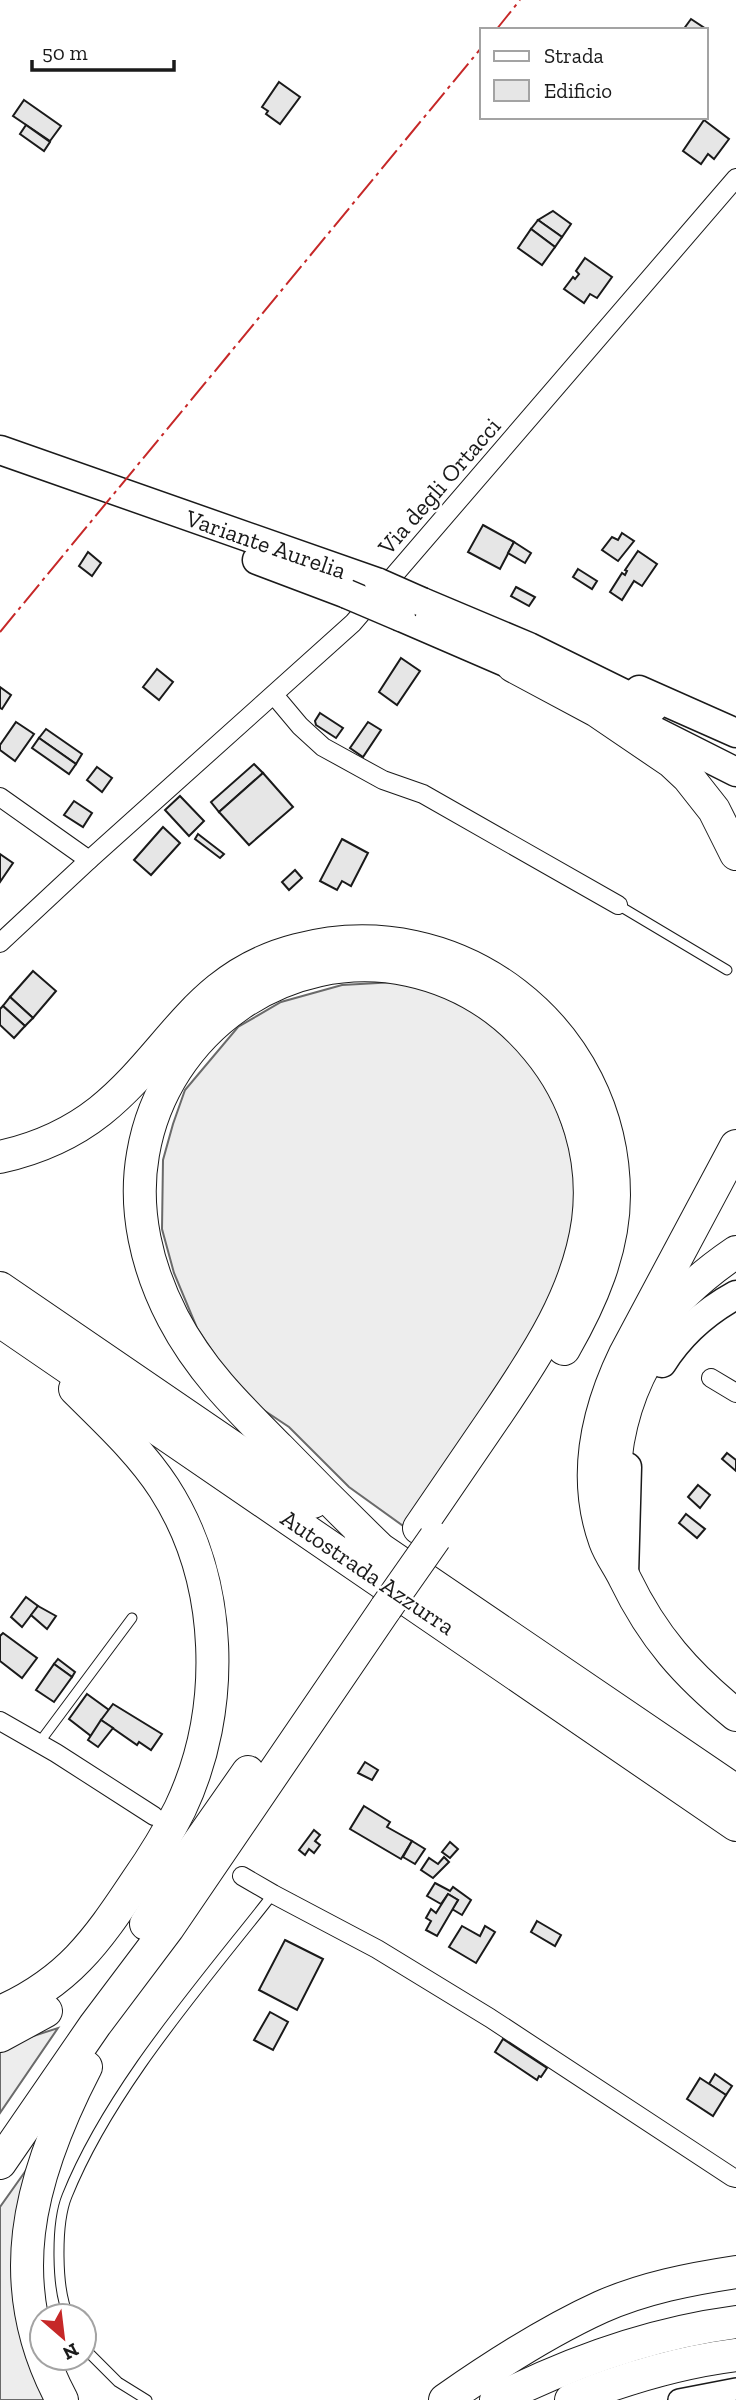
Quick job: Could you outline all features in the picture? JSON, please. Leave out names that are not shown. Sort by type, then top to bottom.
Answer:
[{"type":"highway","name":"Variante Aurelia","points":[[0,450],[379,583],[412,609]]},
{"type":"highway","name":"Variante Aurelia","points":[[0,470],[195,537],[347,594],[412,609],[521,656]]},
{"type":"highway","points":[[521,656],[566,658],[736,733]]},
{"type":"highway","points":[[521,656],[736,751]]},
{"type":"highway","points":[[521,656],[624,715],[736,772]]},
{"type":"highway","points":[[521,656],[672,762],[688,777],[714,810],[736,854]]},
{"type":"highway","points":[[0,1157],[57,1138],[87,1120],[128,1085],[183,1021],[211,994],[258,964],[295,950],[363,940],[422,947],[444,954],[483,972],[534,1010],[567,1047],[598,1103],[614,1172],[611,1229],[595,1289],[566,1347],[183,1865],[107,1956],[76,1988],[38,2016],[0,2036]]},
{"type":"highway","points":[[377,1546],[238,1409],[197,1359],[162,1294],[149,1256],[141,1219],[141,1172],[149,1126],[166,1086],[179,1065],[214,1023],[255,993],[275,983],[320,969],[388,966],[429,975],[464,989],[497,1009],[530,1039],[555,1072],[571,1104],[586,1149],[589,1174],[588,1221],[581,1254],[562,1307],[427,1533]]},
{"type":"highway","points":[[624,1576],[628,1454],[642,1401],[657,1370],[674,1346],[700,1318],[736,1146]]},
{"type":"highway","points":[[736,1252],[708,1288],[617,1371],[602,1411],[595,1443],[593,1480],[599,1519],[609,1551],[638,1606],[685,1670],[736,1715]]},
{"type":"highway","points":[[624,1576],[614,1539],[610,1507],[621,1429],[628,1402],[641,1372],[664,1334],[686,1308],[736,1266]]},
{"type":"highway","name":"Autostrada Azzurra","points":[[0,1288],[736,1791]]},
{"type":"highway","points":[[0,2012],[41,1991],[73,1967],[116,1914],[147,1867],[181,1808],[193,1777],[208,1713],[212,1674],[209,1614],[203,1576],[193,1545],[163,1487],[118,1432],[8,1326]]},
{"type":"highway","name":"Autostrada Azzurra","points":[[8,1326],[736,1825]]},
{"type":"highway","points":[[62,2400],[37,2359],[20,2302],[20,2264],[27,2210],[43,2157],[91,2058],[168,1928],[379,1602]]},
{"type":"highway","points":[[0,2139],[124,1959],[183,1865]]},
{"type":"highway","points":[[0,2163],[95,2025],[168,1928]]},
{"type":"highway","points":[[445,2400],[521,2349],[603,2306],[670,2285],[736,2272]]},
{"type":"highway","points":[[496,2400],[603,2355],[679,2333],[736,2322]]},
{"type":"highway","points":[[571,2400],[657,2371],[736,2355]]},
{"type":"highway","points":[[426,2400],[493,2367]]},
{"type":"street","name":"Via degli Ortacci","points":[[0,943],[353,623],[736,178]]},
{"type":"street","points":[[274,695],[300,726],[323,747],[383,780],[423,794],[618,905]]},
{"type":"street","points":[[0,797],[89,860]]},
{"type":"street","points":[[712,1378],[736,1393]]},
{"type":"street","points":[[0,1721],[154,1816]]},
{"type":"street","points":[[242,1876],[388,1956],[490,2018],[736,2178]]},
{"type":"street","points":[[678,2400],[736,2389]]},
{"type":"lane","points":[[618,905],[727,970]]},
{"type":"lane","points":[[39,1743],[132,1618]]},
{"type":"lane","points":[[64,2302],[58,2247],[66,2199],[104,2120],[164,2035],[273,1894]]},
{"type":"lane","points":[[98,2362],[118,2382],[147,2400]]},
{"type":"shaded area","points":[[396,982],[450,993],[487,1010],[544,1074],[576,1163],[572,1243],[533,1337],[406,1528],[349,1487],[289,1427],[256,1405],[233,1382],[197,1328],[174,1273],[162,1229],[163,1160],[185,1090],[238,1027],[281,1002],[342,985]]},
{"type":"shaded area","points":[[58,2028],[0,2113],[0,2050]]},
{"type":"shaded area","points":[[34,2159],[14,2240],[30,2302],[28,2372],[47,2372],[54,2400],[0,2400],[0,2207]]},
{"type":"building","points":[[691,19],[704,28],[684,28]]},
{"type":"building","points":[[279,82],[300,97],[280,124],[266,114],[268,111],[262,107]]},
{"type":"building","points":[[24,100],[61,126],[50,141],[13,116]]},
{"type":"building","points":[[704,120],[729,139],[714,159],[708,154],[701,164],[683,151]]},
{"type":"building","points":[[26,125],[50,142],[44,151],[20,134]]},
{"type":"building","points":[[553,211],[571,224],[562,237],[538,220]]},
{"type":"building","points":[[538,220],[562,237],[555,247],[531,229]]},
{"type":"building","points":[[531,229],[555,247],[542,265],[518,248]]},
{"type":"building","points":[[585,258],[612,277],[597,298],[590,294],[584,303],[564,289],[573,277],[575,279],[579,274],[576,271]]},
{"type":"building","points":[[483,525],[514,542],[500,569],[468,552]]},
{"type":"building","points":[[622,533],[634,541],[618,561],[602,550],[612,537],[618,540]]},
{"type":"building","points":[[514,542],[531,553],[525,563],[508,553]]},
{"type":"building","points":[[638,551],[657,564],[642,586],[634,581],[622,600],[610,592],[622,573],[625,575],[625,570]]},
{"type":"building","points":[[88,552],[101,563],[92,576],[79,566]]},
{"type":"building","points":[[578,569],[597,581],[592,589],[573,577]]},
{"type":"building","points":[[516,587],[535,597],[529,606],[511,596]]},
{"type":"building","points":[[401,658],[420,671],[397,705],[379,692]]},
{"type":"building","points":[[157,669],[173,682],[159,700],[143,687]]},
{"type":"building","points":[[0,687],[11,695],[2,709],[0,708]]},
{"type":"building","points":[[320,713],[343,728],[336,738],[316,725],[315,721]]},
{"type":"building","points":[[16,722],[34,734],[15,761],[0,750],[0,745]]},
{"type":"building","points":[[368,722],[381,730],[363,757],[350,748]]},
{"type":"building","points":[[46,729],[82,754],[76,764],[39,738]]},
{"type":"building","points":[[39,738],[76,764],[69,774],[32,748]]},
{"type":"building","points":[[254,764],[263,773],[219,812],[211,802]]},
{"type":"building","points":[[97,767],[112,778],[102,792],[87,780]]},
{"type":"building","points":[[263,773],[293,807],[249,845],[219,812]]},
{"type":"building","points":[[180,796],[204,821],[189,836],[165,810]]},
{"type":"building","points":[[74,801],[92,813],[83,827],[64,815]]},
{"type":"building","points":[[163,827],[180,843],[151,875],[134,860]]},
{"type":"building","points":[[198,834],[224,854],[220,858],[195,839]]},
{"type":"building","points":[[342,839],[368,853],[351,886],[342,881],[337,890],[320,881]]},
{"type":"building","points":[[0,854],[13,863],[0,882]]},
{"type":"building","points":[[295,870],[302,878],[289,890],[282,882]]},
{"type":"building","points":[[33,971],[56,991],[33,1018],[10,997]]},
{"type":"building","points":[[10,997],[33,1018],[25,1026],[3,1006]]},
{"type":"building","points":[[3,1006],[25,1026],[14,1038],[0,1025],[0,1009]]},
{"type":"building","points":[[727,1453],[736,1460],[736,1471],[722,1459]]},
{"type":"building","points":[[698,1485],[710,1495],[700,1508],[688,1497]]},
{"type":"building","points":[[686,1514],[705,1529],[697,1538],[679,1523]]},
{"type":"building","points":[[26,1597],[38,1606],[22,1627],[11,1617]]},
{"type":"building","points":[[38,1606],[56,1616],[47,1629],[31,1615]]},
{"type":"building","points":[[3,1633],[37,1658],[22,1678],[0,1661],[0,1636]]},
{"type":"building","points":[[58,1659],[75,1672],[72,1677],[54,1664]]},
{"type":"building","points":[[54,1664],[72,1677],[54,1702],[36,1690]]},
{"type":"building","points":[[87,1694],[109,1710],[91,1736],[69,1719]]},
{"type":"building","points":[[113,1704],[162,1734],[151,1750],[139,1742],[137,1745],[101,1720]]},
{"type":"building","points":[[101,1720],[113,1728],[98,1747],[88,1740]]},
{"type":"building","points":[[365,1762],[378,1770],[372,1780],[358,1773]]},
{"type":"building","points":[[364,1806],[390,1822],[387,1827],[412,1841],[401,1859],[350,1829]]},
{"type":"building","points":[[314,1830],[320,1835],[315,1841],[320,1845],[314,1853],[309,1849],[305,1855],[299,1850]]},
{"type":"building","points":[[412,1841],[425,1849],[415,1864],[403,1857]]},
{"type":"building","points":[[450,1842],[458,1849],[450,1858],[442,1852]]},
{"type":"building","points":[[444,1857],[449,1862],[433,1878],[421,1870],[429,1858],[438,1864]]},
{"type":"building","points":[[435,1883],[450,1891],[453,1887],[471,1900],[462,1915],[452,1909],[458,1900],[448,1894],[441,1904],[427,1896]]},
{"type":"building","points":[[448,1894],[458,1900],[437,1936],[426,1930],[431,1921],[426,1918],[431,1909],[436,1913]]},
{"type":"building","points":[[537,1921],[561,1935],[555,1946],[531,1932]]},
{"type":"building","points":[[462,1926],[480,1936],[485,1926],[495,1932],[476,1963],[449,1947]]},
{"type":"building","points":[[285,1940],[323,1959],[297,2010],[259,1990]]},
{"type":"building","points":[[270,2012],[288,2022],[273,2050],[254,2040]]},
{"type":"building","points":[[503,2039],[547,2068],[541,2077],[537,2080],[495,2052]]},
{"type":"building","points":[[715,2074],[732,2086],[726,2095],[709,2084]]},
{"type":"building","points":[[700,2078],[726,2095],[713,2116],[687,2099]]},
{"type":"power","points":[[498,28],[520,0]]},
{"type":"power","points":[[0,632],[480,49]]}]
